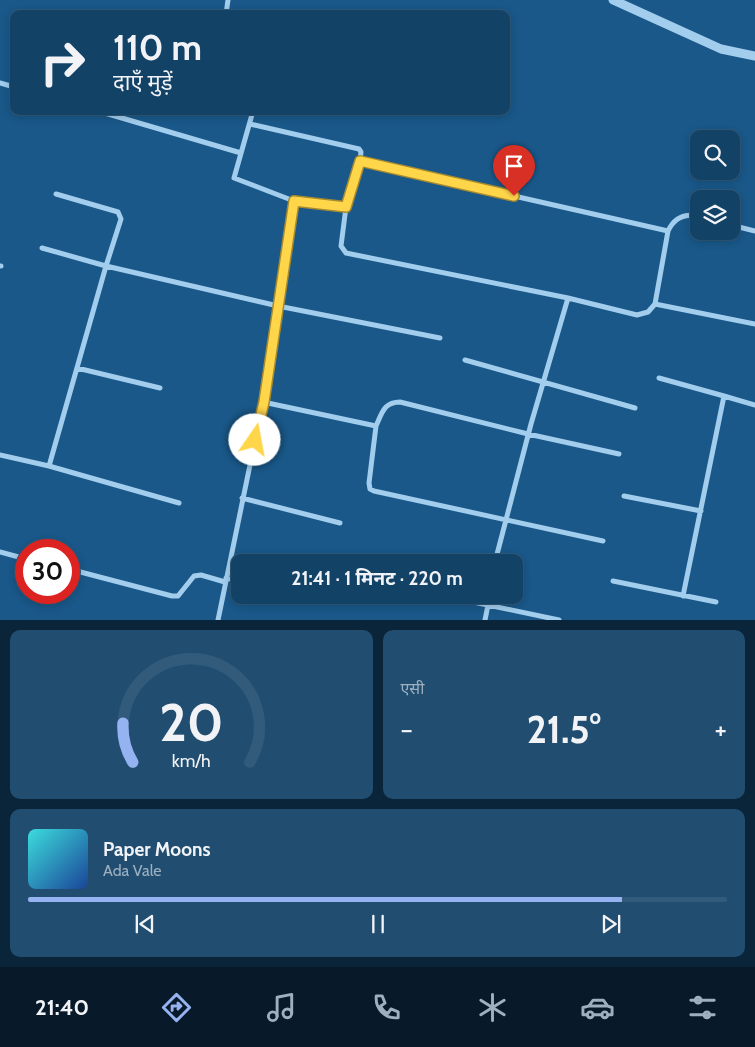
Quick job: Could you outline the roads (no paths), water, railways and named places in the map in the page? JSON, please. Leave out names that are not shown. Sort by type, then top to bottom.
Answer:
[{"type":"street","points":[[613,0],[721,49],[755,56]]},
{"type":"street","points":[[112,115],[241,153]]},
{"type":"street","points":[[252,115],[234,178],[294,201],[346,207]]},
{"type":"street","points":[[250,124],[359,149],[361,152],[360,161],[346,207],[341,246],[346,252],[568,298],[638,315],[648,312],[655,304],[668,231],[673,221],[684,215],[690,215]]},
{"type":"street","points":[[360,161],[668,231]]},
{"type":"street","points":[[49,466],[121,215],[56,194]]},
{"type":"street","points":[[218,620],[242,498],[264,402],[294,201]]},
{"type":"street","points":[[740,227],[755,231]]},
{"type":"street","points":[[42,248],[106,266],[278,306],[440,338]]},
{"type":"street","points":[[497,554],[528,434],[568,298]]},
{"type":"street","points":[[655,304],[755,324]]},
{"type":"street","points":[[465,360],[635,408]]},
{"type":"street","points":[[77,368],[160,388]]},
{"type":"street","points":[[659,378],[755,406]]},
{"type":"street","points":[[683,596],[724,396]]},
{"type":"street","points":[[264,402],[376,426]]},
{"type":"street","points":[[603,541],[504,521],[374,491],[370,488],[369,483],[376,426],[385,407],[391,402],[400,402],[528,434],[619,454]]},
{"type":"street","points":[[0,455],[49,466],[179,503]]},
{"type":"street","points":[[624,496],[701,511]]},
{"type":"street","points":[[242,498],[340,523]]},
{"type":"street","points":[[0,552],[15,556]]},
{"type":"street","points":[[80,572],[172,596],[178,596],[194,576],[201,575],[231,580]]},
{"type":"street","points":[[613,581],[716,602]]},
{"type":"street","points":[[479,604],[559,620]]},
{"type":"street","points":[[485,620],[488,606]]}]
